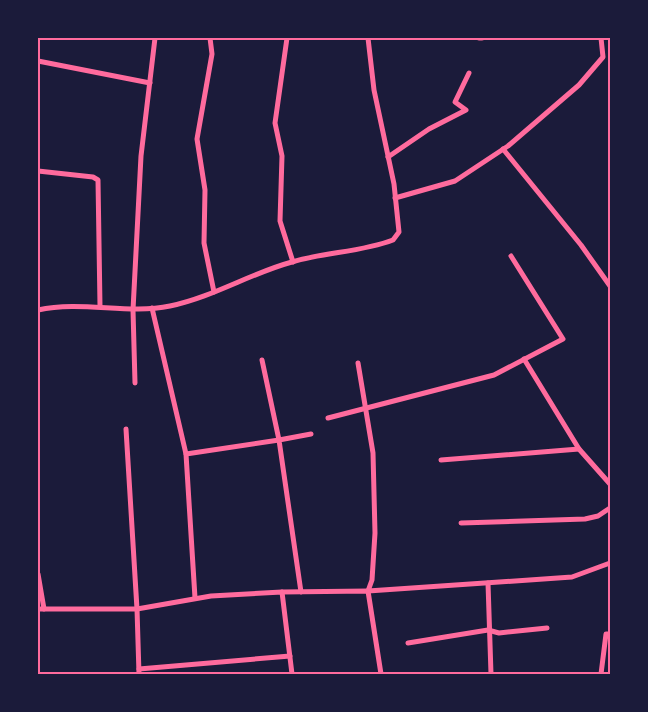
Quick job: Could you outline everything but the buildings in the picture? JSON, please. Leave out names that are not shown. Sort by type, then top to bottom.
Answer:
[{"type":"street","points":[[135,383],[133,310],[141,156],[155,38]]},
{"type":"street","points":[[210,38],[212,54],[197,139],[205,190],[204,243],[214,292]]},
{"type":"street","points":[[287,38],[275,123],[282,156],[280,221],[292,262]]},
{"type":"street","points":[[38,310],[100,306],[133,310],[170,306],[214,292],[292,262],[393,240],[399,232],[395,198],[374,90],[368,38]]},
{"type":"street","points":[[395,198],[455,181],[502,149],[579,85],[603,57],[601,38]]},
{"type":"street","points":[[38,61],[150,83]]},
{"type":"street","points":[[388,157],[429,130],[466,110],[455,102],[468,73]]},
{"type":"street","points":[[502,149],[581,245],[610,286]]},
{"type":"street","points":[[38,171],[93,177],[98,180],[100,306]]},
{"type":"street","points":[[328,418],[494,375],[563,339],[511,256]]},
{"type":"street","points":[[152,308],[186,454],[195,598]]},
{"type":"street","points":[[524,359],[579,449],[610,484]]},
{"type":"street","points":[[262,360],[279,440],[301,592]]},
{"type":"street","points":[[358,363],[373,453],[375,533],[372,580],[368,591],[381,674]]},
{"type":"street","points":[[126,429],[138,609],[139,672],[290,656]]},
{"type":"street","points":[[186,454],[311,434]]},
{"type":"street","points":[[441,460],[579,449]]},
{"type":"street","points":[[461,523],[585,519],[598,516],[610,508]]},
{"type":"street","points":[[38,574],[40,609],[138,609],[195,598],[282,592],[368,591],[572,578],[610,563]]},
{"type":"street","points":[[488,583],[488,630],[491,674]]},
{"type":"street","points":[[282,592],[292,674]]},
{"type":"street","points":[[408,644],[488,630],[499,633],[547,628]]},
{"type":"street","points":[[600,674],[606,634],[610,634]]}]
